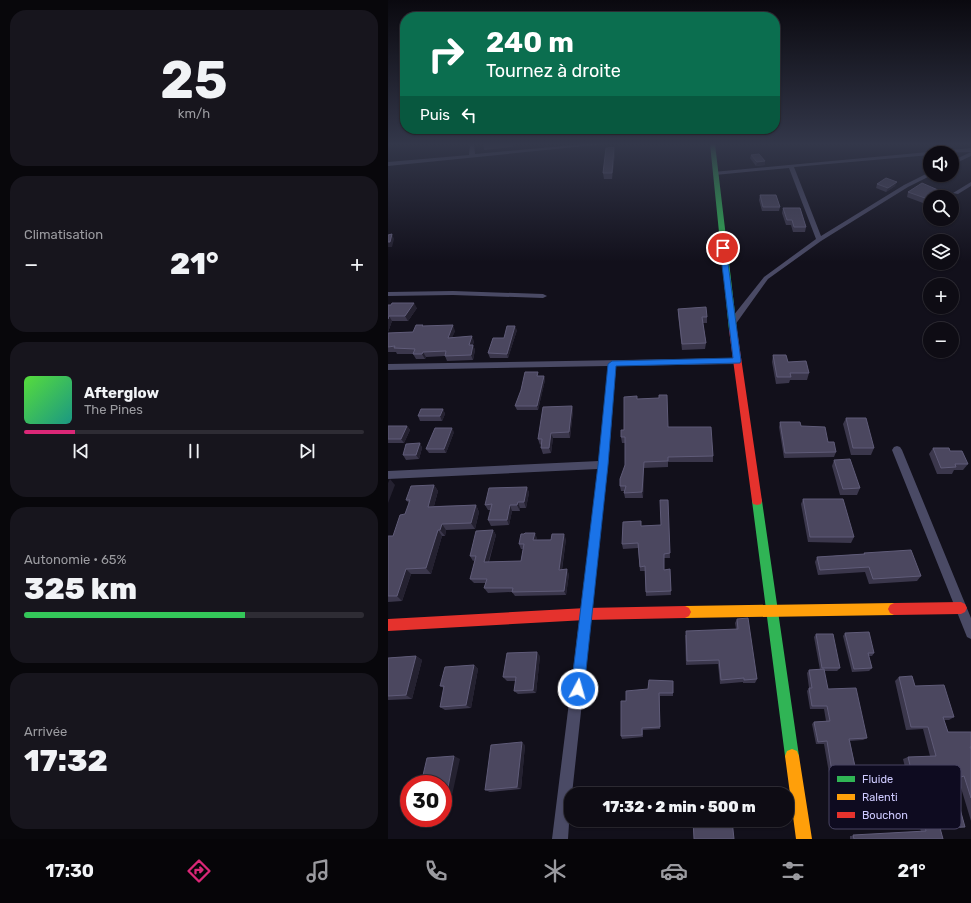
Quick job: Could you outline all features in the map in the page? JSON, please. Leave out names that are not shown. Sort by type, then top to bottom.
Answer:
[{"type":"street","points":[[716,183],[737,361],[804,839]]},
{"type":"street","points":[[797,183],[819,240]]},
{"type":"street","points":[[732,323],[766,278],[819,240],[912,183]]},
{"type":"street","points":[[959,191],[971,184]]},
{"type":"street","points":[[388,294],[453,293],[543,296]]},
{"type":"street","points":[[388,367],[737,361]]},
{"type":"street","points":[[560,839],[603,465],[612,364]]},
{"type":"street","points":[[897,450],[971,633]]},
{"type":"street","points":[[388,475],[603,465]]},
{"type":"street","points":[[388,625],[586,614],[962,608]]},
{"type":"building","points":[[878,183],[895,183],[888,188],[877,184]]},
{"type":"building","points":[[922,183],[938,190],[923,190],[923,197],[908,192]]},
{"type":"building","points":[[760,195],[776,195],[780,207],[763,207]]},
{"type":"building","points":[[783,208],[800,208],[806,227],[794,227],[792,220],[787,220]]},
{"type":"building","points":[[392,234],[390,242],[388,242],[388,235]]},
{"type":"building","points":[[392,303],[414,303],[405,316],[389,316],[388,319],[388,305],[391,305]]},
{"type":"building","points":[[706,307],[707,317],[702,317],[706,343],[682,344],[678,309]]},
{"type":"building","points":[[416,325],[453,325],[448,338],[472,336],[469,345],[473,345],[471,355],[445,356],[446,351],[413,354],[415,349],[394,348],[395,346],[388,347],[388,333],[413,332]]},
{"type":"building","points":[[507,326],[515,326],[507,354],[488,353],[493,338],[504,338]]},
{"type":"building","points":[[773,355],[786,355],[788,362],[806,361],[809,373],[790,373],[791,377],[777,377]]},
{"type":"building","points":[[525,372],[538,372],[537,376],[544,376],[537,406],[515,406],[521,390]]},
{"type":"building","points":[[659,395],[667,395],[668,427],[711,427],[713,456],[668,457],[668,461],[644,462],[642,492],[624,493],[626,486],[620,486],[620,479],[625,465],[625,437],[621,437],[621,430],[624,430],[624,397],[637,396],[637,399],[659,398]]},
{"type":"building","points":[[572,406],[569,432],[551,433],[549,448],[541,448],[542,439],[538,439],[543,407]]},
{"type":"building","points":[[421,409],[443,409],[440,416],[418,416]]},
{"type":"building","points":[[846,418],[866,418],[874,448],[853,448]]},
{"type":"building","points":[[780,422],[800,422],[801,426],[825,427],[828,442],[834,442],[836,452],[785,453]]},
{"type":"building","points":[[388,426],[407,426],[401,439],[388,439]]},
{"type":"building","points":[[435,428],[452,428],[444,449],[426,449]]},
{"type":"building","points":[[420,443],[416,455],[403,455],[406,444]]},
{"type":"building","points":[[933,448],[949,448],[950,451],[962,451],[968,464],[955,464],[956,467],[941,468]]},
{"type":"building","points":[[850,459],[860,488],[843,489],[834,460]]},
{"type":"building","points":[[434,485],[428,507],[476,505],[471,523],[442,524],[440,530],[438,530],[426,568],[406,569],[397,596],[388,596],[388,536],[393,536],[400,515],[405,514],[410,500],[406,500],[411,486]]},
{"type":"building","points":[[527,487],[524,502],[518,502],[517,505],[510,505],[507,520],[488,520],[492,504],[485,505],[489,488]]},
{"type":"building","points":[[803,499],[843,499],[854,537],[810,537]]},
{"type":"building","points":[[660,500],[668,500],[670,553],[664,554],[664,570],[670,569],[671,591],[646,592],[645,566],[640,567],[638,543],[622,544],[623,522],[641,521],[641,526],[661,525]]},
{"type":"building","points":[[493,530],[484,562],[521,561],[524,544],[519,544],[521,534],[535,533],[533,540],[551,540],[552,534],[564,534],[559,570],[567,569],[564,591],[512,592],[513,588],[484,588],[487,579],[470,579],[476,556],[470,556],[476,531]]},
{"type":"building","points":[[911,550],[921,576],[873,579],[869,567],[820,570],[817,557],[865,554],[864,553]]},
{"type":"building","points":[[748,618],[757,679],[744,680],[744,678],[721,680],[719,660],[687,661],[686,631],[738,629],[737,619]]},
{"type":"building","points":[[869,632],[874,653],[868,653],[872,668],[854,669],[845,633]]},
{"type":"building","points":[[816,634],[833,634],[840,668],[822,668]]},
{"type":"building","points":[[537,652],[533,690],[514,691],[516,677],[503,677],[507,653]]},
{"type":"building","points":[[416,656],[406,695],[388,696],[388,658]]},
{"type":"building","points":[[474,665],[466,705],[440,707],[444,686],[440,686],[445,667]]},
{"type":"building","points":[[824,669],[828,689],[856,688],[867,738],[849,739],[855,765],[831,765],[827,741],[818,742],[814,722],[830,721],[827,706],[812,706],[809,688],[812,688],[809,670]]},
{"type":"building","points":[[912,676],[915,686],[944,685],[954,717],[943,717],[948,732],[971,732],[971,798],[964,776],[961,777],[961,765],[910,765],[908,757],[936,756],[928,727],[911,727],[899,677]]},
{"type":"building","points":[[649,680],[673,681],[673,693],[659,693],[660,727],[642,728],[642,735],[621,736],[621,701],[626,701],[626,691],[648,689]]},
{"type":"building","points":[[522,742],[517,787],[485,790],[491,745]]},
{"type":"building","points":[[454,756],[450,775],[423,775],[427,758]]},
{"type":"building","points":[[961,813],[965,827],[961,827]]},
{"type":"building","points":[[693,827],[733,827],[734,839],[694,839]]},
{"type":"building","points":[[926,829],[940,829],[943,839],[854,839],[853,835],[926,831]]},
{"type":"traffic: fast","points":[[716,183],[733,330]]},
{"type":"traffic: fast","points":[[757,501],[792,756]]},
{"type":"traffic: slow","points":[[685,612],[894,609]]},
{"type":"traffic: slow","points":[[792,756],[804,839]]},
{"type":"traffic: jam","points":[[733,330],[757,501]]},
{"type":"traffic: jam","points":[[894,609],[961,608]]},
{"type":"traffic: jam","points":[[388,625],[586,614],[685,612]]},
{"type":"route","points":[[578,689],[603,465],[612,364],[737,361],[723,248]]}]
